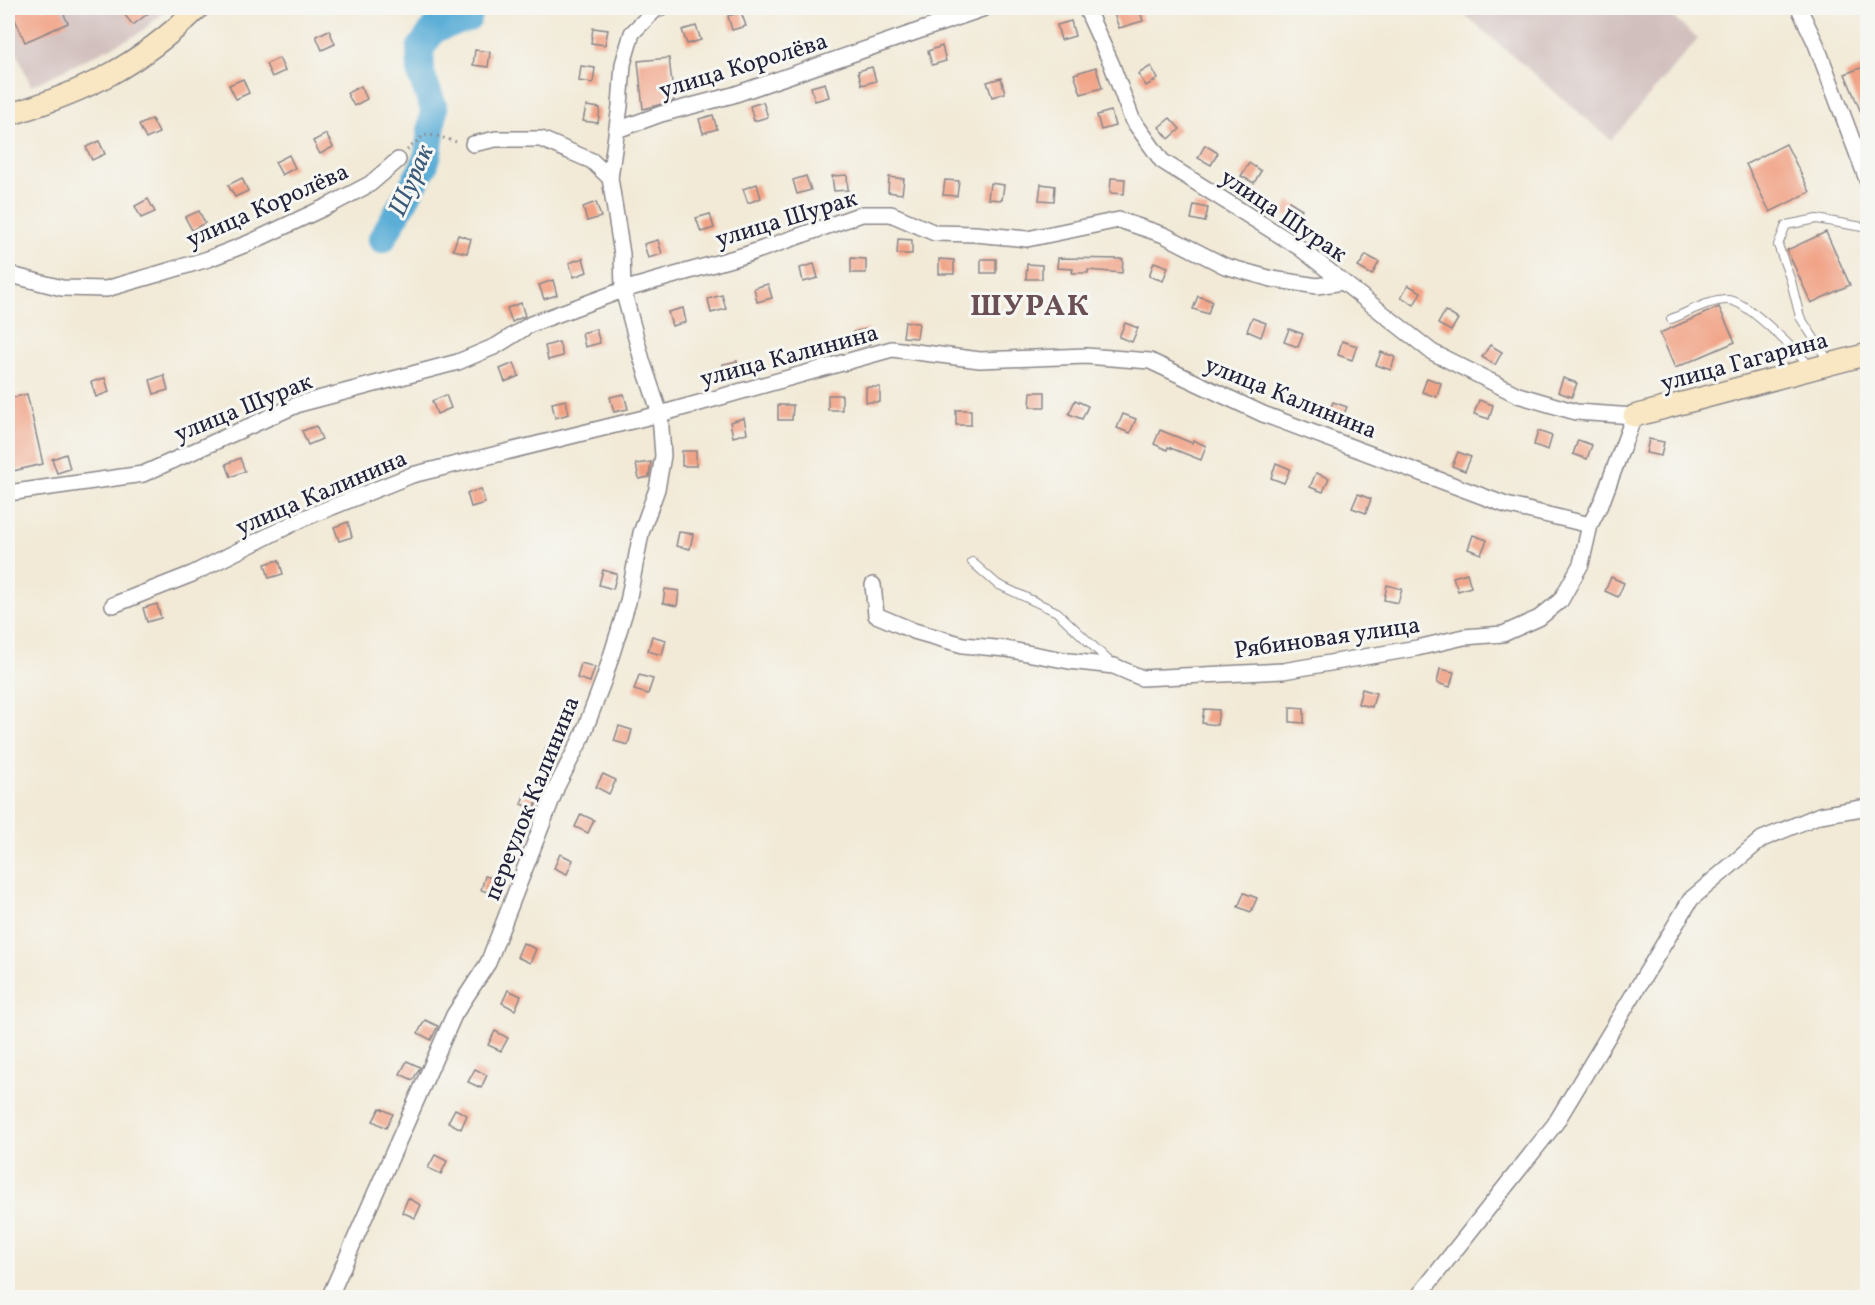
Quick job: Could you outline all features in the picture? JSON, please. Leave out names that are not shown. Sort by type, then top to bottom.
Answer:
[{"type":"street","points":[[8,115],[48,103],[108,77],[141,57],[198,8]]},
{"type":"street","name":"улица Королёва","points":[[610,178],[623,64],[632,33],[660,8]]},
{"type":"street","name":"улица Королёва","points":[[617,130],[661,114],[733,95],[985,8]]},
{"type":"street","name":"улица Шурак","points":[[1086,8],[1111,63],[1132,119],[1162,161],[1300,248],[1432,352],[1518,395],[1576,412],[1634,416]]},
{"type":"street","points":[[1799,8],[1816,44],[1868,182]]},
{"type":"street","points":[[472,144],[496,139],[541,139],[592,161],[610,178],[622,254],[623,290]]},
{"type":"street","name":"улица Королёва","points":[[8,272],[15,276],[62,288],[106,289],[148,277],[208,259],[249,243],[370,184],[398,160]]},
{"type":"street","name":"улица Шурак","points":[[8,494],[143,474],[299,404],[458,362],[496,346],[531,324],[623,290],[745,255],[862,214],[891,214],[936,233],[1027,239],[1119,220],[1164,235],[1225,266],[1272,279],[1317,286],[1343,282]]},
{"type":"street","name":"переулок Калинина","points":[[329,1298],[454,1015],[488,963],[557,786],[582,737],[604,679],[628,603],[641,533],[657,489],[663,456],[660,414],[642,360],[623,290]]},
{"type":"street","name":"улица Калинина","points":[[113,604],[192,574],[302,519],[412,476],[660,414],[892,349],[980,360],[1086,356],[1150,362],[1263,414],[1506,505],[1590,525]]},
{"type":"street","name":"улица Гагарина","points":[[1634,416],[1868,354]]},
{"type":"street","points":[[1590,525],[1603,499],[1634,416]]},
{"type":"street","name":"Рябиновая улица","points":[[873,585],[876,615],[914,631],[963,645],[1006,649],[1069,661],[1114,666],[1143,678],[1283,671],[1418,648],[1464,637],[1503,634],[1539,618],[1561,600],[1581,564],[1590,525]]},
{"type":"street","points":[[1417,1298],[1555,1124],[1692,899],[1762,839],[1820,815],[1868,807]]},
{"type":"lane","points":[[1822,366],[1800,317],[1791,280],[1778,245],[1786,225],[1817,219],[1868,228]]},
{"type":"lane","points":[[1671,319],[1706,304],[1730,300],[1754,313],[1822,366]]},
{"type":"lane","points":[[972,562],[998,584],[1057,612],[1114,666]]},
{"type":"path","points":[[398,160],[424,135],[472,144]]},
{"type":"shaded area","points":[[8,8],[169,8],[138,34],[31,86],[8,33]]},
{"type":"shaded area","points":[[1457,8],[1662,8],[1698,39],[1611,140]]},
{"type":"building","points":[[10,8],[61,8],[68,23],[25,42]]},
{"type":"building","points":[[119,8],[155,8],[133,25]]},
{"type":"building","points":[[1112,8],[1139,8],[1143,21],[1119,28]]},
{"type":"building","points":[[741,12],[746,26],[732,30],[728,16]]},
{"type":"building","points":[[1071,21],[1075,36],[1061,40],[1057,25]]},
{"type":"building","points":[[696,26],[701,40],[687,44],[682,30]]},
{"type":"building","points":[[593,28],[608,30],[605,45],[591,43]]},
{"type":"building","points":[[329,30],[335,44],[322,50],[316,36]]},
{"type":"building","points":[[942,46],[946,61],[932,65],[928,51]]},
{"type":"building","points":[[475,50],[490,52],[488,67],[473,65]]},
{"type":"building","points":[[279,58],[285,71],[272,77],[266,64]]},
{"type":"building","points":[[669,58],[674,101],[643,109],[638,61]]},
{"type":"building","points":[[1868,65],[1868,127],[1867,127],[1845,74]]},
{"type":"building","points":[[581,66],[595,68],[593,83],[579,81]]},
{"type":"building","points":[[1151,66],[1158,79],[1146,86],[1138,74]]},
{"type":"building","points":[[872,67],[876,81],[862,85],[858,71]]},
{"type":"building","points":[[1096,67],[1102,88],[1081,94],[1074,74]]},
{"type":"building","points":[[1001,78],[1005,93],[992,97],[987,82]]},
{"type":"building","points":[[243,79],[249,93],[236,99],[229,85]]},
{"type":"building","points":[[825,83],[829,97],[815,101],[811,87]]},
{"type":"building","points":[[361,86],[367,99],[354,106],[347,93]]},
{"type":"building","points":[[763,102],[768,117],[754,121],[750,106]]},
{"type":"building","points":[[586,106],[600,108],[598,123],[583,121]]},
{"type":"building","points":[[1111,111],[1115,126],[1101,130],[1097,115]]},
{"type":"building","points":[[713,115],[717,129],[703,133],[699,119]]},
{"type":"building","points":[[1170,118],[1180,129],[1169,139],[1159,127]]},
{"type":"building","points":[[152,119],[159,133],[146,139],[139,125]]},
{"type":"building","points":[[326,134],[333,147],[320,154],[313,141]]},
{"type":"building","points":[[99,141],[105,154],[92,160],[86,147]]},
{"type":"building","points":[[1786,144],[1810,192],[1770,212],[1746,164]]},
{"type":"building","points":[[1205,145],[1218,153],[1211,165],[1198,158]]},
{"type":"building","points":[[289,155],[295,168],[282,175],[275,162]]},
{"type":"building","points":[[1249,163],[1261,171],[1254,183],[1241,176]]},
{"type":"building","points":[[847,175],[848,190],[834,191],[832,176]]},
{"type":"building","points":[[806,176],[811,190],[797,194],[793,180]]},
{"type":"building","points":[[889,177],[904,179],[902,194],[888,192]]},
{"type":"building","points":[[242,178],[248,191],[235,197],[228,185]]},
{"type":"building","points":[[1111,178],[1125,179],[1124,194],[1110,193]]},
{"type":"building","points":[[945,180],[959,181],[957,196],[943,195]]},
{"type":"building","points":[[990,183],[1004,185],[1002,200],[988,199]]},
{"type":"building","points":[[757,184],[761,198],[748,203],[743,189]]},
{"type":"building","points":[[1041,184],[1055,186],[1054,201],[1039,200]]},
{"type":"building","points":[[148,199],[155,212],[141,218],[135,206]]},
{"type":"building","points":[[1289,201],[1302,209],[1295,221],[1282,214]]},
{"type":"building","points":[[596,202],[601,217],[587,221],[583,207]]},
{"type":"building","points":[[1194,205],[1208,208],[1205,222],[1191,219]]},
{"type":"building","points":[[199,211],[205,223],[192,230],[185,217]]},
{"type":"building","points":[[710,214],[714,228],[701,232],[696,218]]},
{"type":"building","points":[[1826,232],[1850,285],[1811,303],[1787,250]]},
{"type":"building","points":[[458,235],[471,239],[467,253],[453,250]]},
{"type":"building","points":[[898,239],[912,240],[912,254],[897,254]]},
{"type":"building","points":[[658,240],[662,254],[648,258],[644,244]]},
{"type":"building","points":[[1366,255],[1379,262],[1372,275],[1358,267]]},
{"type":"building","points":[[583,258],[587,272],[574,277],[569,263]]},
{"type":"building","points":[[851,258],[866,259],[866,273],[851,273]]},
{"type":"building","points":[[1058,258],[1123,259],[1122,273],[1088,270],[1088,273],[1072,273],[1073,269],[1057,268]]},
{"type":"building","points":[[939,259],[954,260],[954,274],[939,274]]},
{"type":"building","points":[[981,259],[996,259],[996,273],[981,273]]},
{"type":"building","points":[[1154,262],[1168,267],[1163,281],[1149,276]]},
{"type":"building","points":[[814,264],[818,278],[803,282],[800,268]]},
{"type":"building","points":[[1027,264],[1042,265],[1042,279],[1026,279]]},
{"type":"building","points":[[553,280],[557,295],[544,299],[539,285]]},
{"type":"building","points":[[768,284],[772,298],[757,302],[754,288]]},
{"type":"building","points":[[1408,285],[1421,292],[1414,305],[1401,297]]},
{"type":"building","points":[[722,295],[726,309],[711,313],[708,299]]},
{"type":"building","points":[[1198,296],[1212,301],[1208,314],[1193,309]]},
{"type":"building","points":[[521,303],[525,316],[512,322],[507,308]]},
{"type":"building","points":[[1719,307],[1735,342],[1675,368],[1660,333]]},
{"type":"building","points":[[683,308],[686,322],[672,326],[668,312]]},
{"type":"building","points":[[1445,311],[1458,319],[1451,331],[1438,324]]},
{"type":"building","points":[[1252,318],[1266,323],[1261,337],[1247,331]]},
{"type":"building","points":[[905,322],[919,323],[917,338],[903,337]]},
{"type":"building","points":[[1125,323],[1138,328],[1132,342],[1119,337]]},
{"type":"building","points":[[596,329],[600,343],[585,347],[582,333]]},
{"type":"building","points":[[867,329],[870,344],[856,347],[853,332]]},
{"type":"building","points":[[1289,329],[1303,334],[1298,347],[1284,342]]},
{"type":"building","points":[[1342,341],[1357,346],[1352,360],[1338,355]]},
{"type":"building","points":[[559,342],[563,356],[548,360],[545,346]]},
{"type":"building","points":[[1490,345],[1502,352],[1495,365],[1482,357]]},
{"type":"building","points":[[1381,352],[1395,357],[1391,370],[1376,365]]},
{"type":"building","points":[[737,361],[740,376],[726,379],[723,364]]},
{"type":"building","points":[[514,363],[519,376],[505,382],[500,369]]},
{"type":"building","points":[[164,375],[168,390],[154,394],[150,380]]},
{"type":"building","points":[[105,378],[109,392],[96,397],[91,382]]},
{"type":"building","points":[[1427,378],[1441,383],[1437,397],[1422,392]]},
{"type":"building","points":[[1563,378],[1577,383],[1572,397],[1558,392]]},
{"type":"building","points":[[866,387],[880,387],[880,402],[866,402]]},
{"type":"building","points":[[1031,392],[1045,392],[1045,407],[1030,407]]},
{"type":"building","points":[[27,394],[43,464],[13,471],[8,445],[8,399]]},
{"type":"building","points":[[624,394],[628,409],[614,412],[610,397]]},
{"type":"building","points":[[446,395],[451,408],[437,414],[432,401]]},
{"type":"building","points":[[828,395],[842,395],[842,410],[828,410]]},
{"type":"building","points":[[566,400],[569,414],[555,418],[552,403]]},
{"type":"building","points":[[1075,400],[1088,406],[1082,419],[1069,414]]},
{"type":"building","points":[[1479,400],[1493,405],[1489,419],[1474,414]]},
{"type":"building","points":[[1333,402],[1347,407],[1341,421],[1328,416]]},
{"type":"building","points":[[778,405],[793,405],[792,420],[778,420]]},
{"type":"building","points":[[956,410],[971,410],[971,425],[956,425]]},
{"type":"building","points":[[1123,414],[1136,419],[1130,433],[1117,428]]},
{"type":"building","points":[[744,418],[747,433],[733,437],[730,422]]},
{"type":"building","points":[[316,426],[322,439],[308,445],[302,431]]},
{"type":"building","points":[[1160,430],[1206,446],[1201,460],[1154,444]]},
{"type":"building","points":[[1538,431],[1552,436],[1548,450],[1534,445]]},
{"type":"building","points":[[1649,439],[1664,442],[1661,456],[1646,453]]},
{"type":"building","points":[[1578,440],[1592,445],[1587,459],[1573,454]]},
{"type":"building","points":[[682,451],[696,451],[696,466],[682,466]]},
{"type":"building","points":[[1458,452],[1471,457],[1465,471],[1452,466]]},
{"type":"building","points":[[66,454],[70,469],[57,473],[52,459]]},
{"type":"building","points":[[240,458],[245,471],[231,477],[226,464]]},
{"type":"building","points":[[651,462],[649,477],[639,479],[636,464]]},
{"type":"building","points":[[1276,463],[1290,469],[1284,483],[1271,478]]},
{"type":"building","points":[[1316,473],[1329,478],[1323,492],[1310,487]]},
{"type":"building","points":[[481,489],[485,503],[471,507],[467,493]]},
{"type":"building","points":[[1358,494],[1371,499],[1366,513],[1352,508]]},
{"type":"building","points":[[348,522],[352,537],[339,541],[334,527]]},
{"type":"building","points":[[679,532],[693,534],[690,549],[676,546]]},
{"type":"building","points":[[1473,535],[1487,540],[1481,554],[1468,549]]},
{"type":"building","points":[[279,560],[283,574],[269,578],[265,564]]},
{"type":"building","points":[[603,570],[617,574],[613,589],[599,585]]},
{"type":"building","points":[[1467,573],[1471,587],[1458,591],[1453,577]]},
{"type":"building","points":[[1611,577],[1624,583],[1618,597],[1605,591]]},
{"type":"building","points":[[1387,585],[1402,589],[1398,603],[1384,600]]},
{"type":"building","points":[[665,589],[679,591],[677,606],[663,603]]},
{"type":"building","points":[[157,604],[161,618],[147,622],[143,608]]},
{"type":"building","points":[[652,636],[666,640],[662,655],[648,651]]},
{"type":"building","points":[[581,663],[595,667],[590,682],[577,678]]},
{"type":"building","points":[[1440,669],[1454,672],[1450,687],[1437,683]]},
{"type":"building","points":[[639,675],[653,679],[648,694],[634,690]]},
{"type":"building","points":[[1362,689],[1376,693],[1372,707],[1358,704]]},
{"type":"building","points":[[1290,707],[1304,708],[1304,723],[1290,722]]},
{"type":"building","points":[[1204,709],[1219,710],[1217,725],[1202,723]]},
{"type":"building","points":[[619,726],[632,730],[628,745],[614,741]]},
{"type":"building","points":[[546,747],[560,751],[556,765],[542,762]]},
{"type":"building","points":[[603,774],[616,780],[609,794],[596,787]]},
{"type":"building","points":[[526,790],[539,794],[535,808],[521,804]]},
{"type":"building","points":[[581,814],[594,820],[588,833],[575,827]]},
{"type":"building","points":[[560,854],[573,860],[567,874],[554,868]]},
{"type":"building","points":[[485,876],[499,880],[495,894],[481,890]]},
{"type":"building","points":[[1244,893],[1257,898],[1251,912],[1238,907]]},
{"type":"building","points":[[523,943],[536,949],[530,963],[517,957]]},
{"type":"building","points":[[508,990],[521,996],[515,1010],[502,1003]]},
{"type":"building","points":[[425,1020],[438,1026],[431,1040],[418,1033]]},
{"type":"building","points":[[495,1031],[508,1038],[501,1051],[488,1045]]},
{"type":"building","points":[[407,1061],[420,1067],[413,1080],[400,1074]]},
{"type":"building","points":[[475,1069],[487,1075],[481,1088],[468,1082]]},
{"type":"building","points":[[380,1108],[393,1114],[386,1128],[373,1121]]},
{"type":"building","points":[[455,1109],[467,1115],[461,1129],[448,1122]]},
{"type":"building","points":[[435,1155],[447,1161],[441,1174],[428,1168]]},
{"type":"building","points":[[408,1198],[421,1205],[415,1218],[402,1212]]},
{"type":"waterway","name":"Шурак","points":[[382,239],[424,166],[428,154],[434,109],[421,74],[420,49],[434,29],[468,18],[471,8]]},
{"type":"district","name":"ШУРАК","points":[[1030,305]]}]
